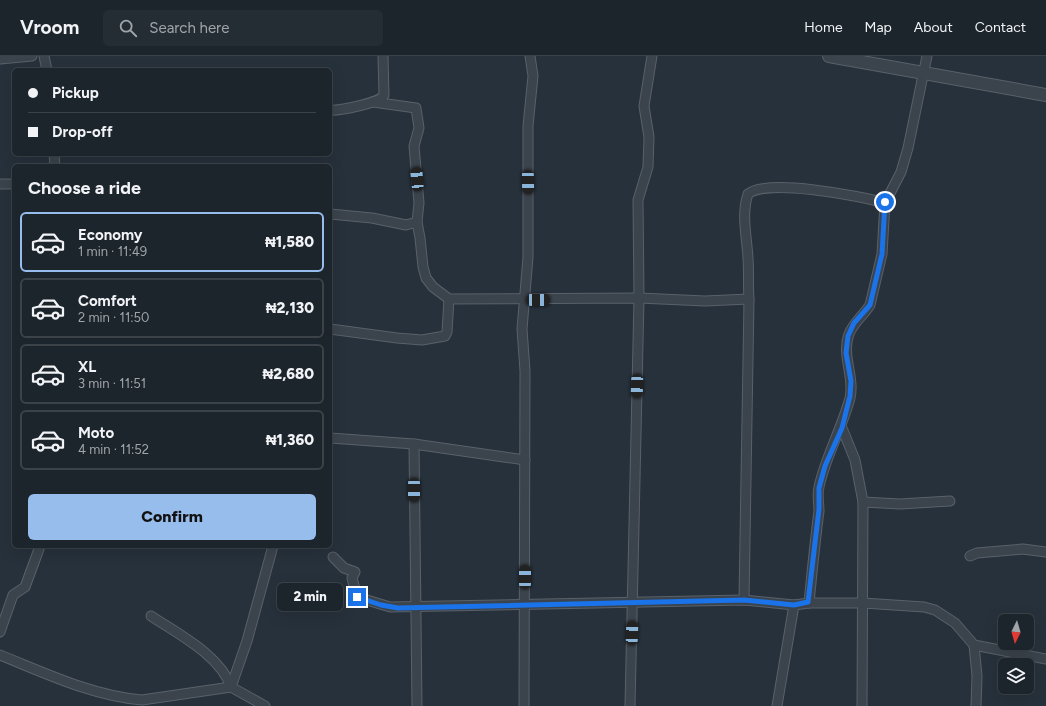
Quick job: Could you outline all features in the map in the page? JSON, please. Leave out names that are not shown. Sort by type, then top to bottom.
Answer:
[{"type":"street","points":[[0,59],[32,56]]},
{"type":"street","points":[[44,56],[47,68]]},
{"type":"street","points":[[332,110],[373,102],[382,98],[384,95],[383,56]]},
{"type":"street","points":[[524,706],[525,371],[522,329],[528,257],[528,126],[533,76],[530,56]]},
{"type":"street","points":[[630,706],[639,298],[638,200],[648,167],[649,137],[644,106],[652,56]]},
{"type":"street","points":[[829,56],[1046,95]]},
{"type":"street","points":[[808,602],[819,509],[819,488],[825,466],[842,428],[850,396],[851,381],[846,353],[848,336],[854,323],[870,305],[882,254],[885,202],[901,172],[908,148],[927,56]]},
{"type":"street","points":[[373,102],[416,108],[419,128],[414,146],[419,203],[417,222],[420,238],[422,267],[426,278],[432,287],[449,299],[525,300],[639,298],[705,301],[749,299]]},
{"type":"street","points":[[0,184],[12,184]]},
{"type":"street","points":[[744,600],[749,299],[747,280],[749,261],[744,204],[750,191],[766,188],[816,188],[885,202]]},
{"type":"street","points":[[332,214],[372,218],[406,225],[417,222]]},
{"type":"street","points":[[332,328],[422,340],[444,336],[447,332],[449,299]]},
{"type":"street","points":[[842,428],[855,460],[863,502],[862,706]]},
{"type":"street","points":[[332,438],[414,444],[525,460]]},
{"type":"street","points":[[414,444],[417,706]]},
{"type":"street","points":[[863,502],[900,504],[950,501]]},
{"type":"street","points":[[0,632],[14,595],[25,587],[39,548]]},
{"type":"street","points":[[231,687],[247,641],[272,548]]},
{"type":"street","points":[[970,556],[977,553],[1023,549],[1046,552]]},
{"type":"street","points":[[333,557],[344,568],[355,572],[352,578],[357,597],[390,607],[632,604],[744,600],[794,605],[808,602],[863,603],[924,607],[935,610],[955,623],[974,645],[977,676],[976,706]]},
{"type":"street","points":[[777,706],[794,605]]},
{"type":"street","points":[[151,616],[215,660],[228,678],[231,687]]},
{"type":"street","points":[[974,645],[1046,659]]},
{"type":"street","points":[[0,655],[105,694],[141,703],[231,687],[265,706]]},
{"type":"route","points":[[357,597],[381,605],[398,608],[632,604],[744,600],[794,605],[808,602],[819,509],[819,488],[825,466],[842,428],[850,396],[851,381],[846,353],[848,336],[854,323],[866,312],[870,305],[877,270],[882,254],[885,202]]}]
